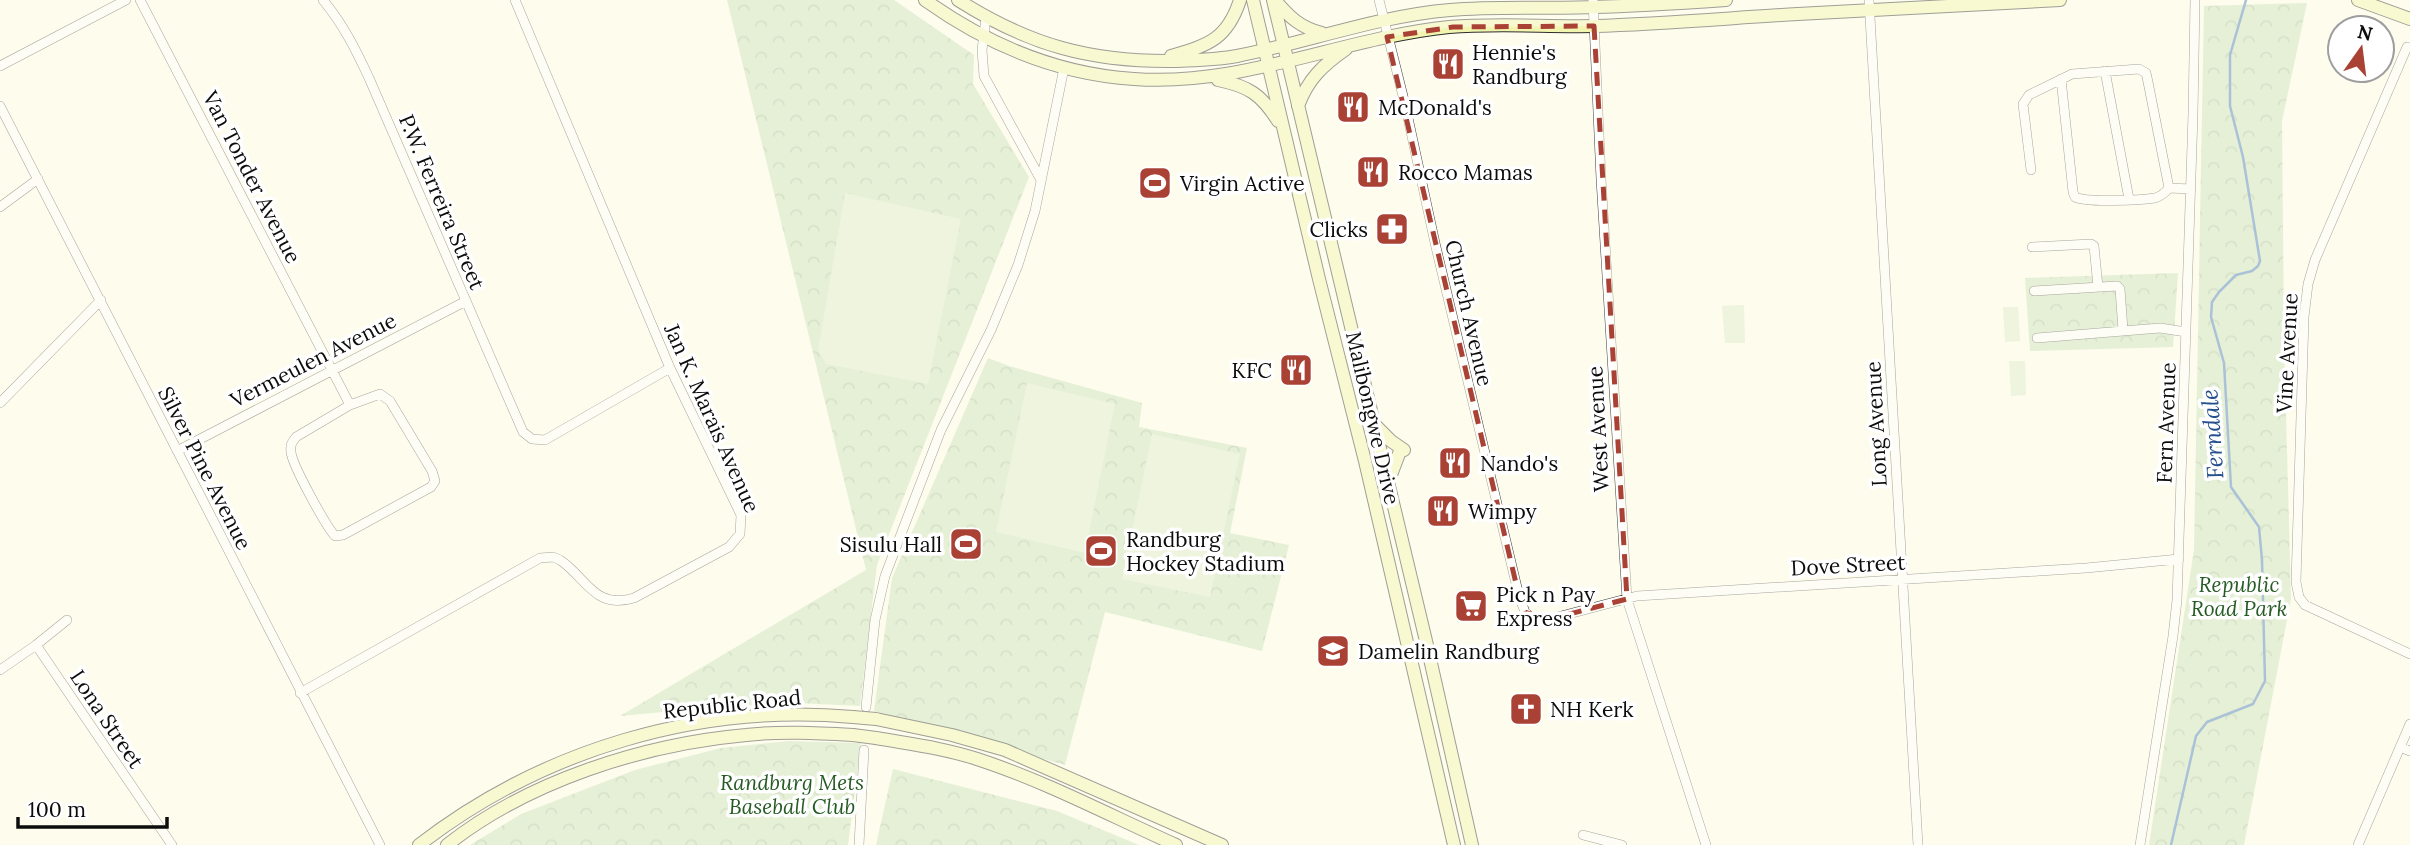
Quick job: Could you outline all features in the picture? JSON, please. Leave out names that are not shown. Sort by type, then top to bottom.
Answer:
[{"type":"main road","points":[[925,0],[954,21],[1028,58],[1064,68],[1135,79],[1209,78],[1387,37],[1453,27],[1594,26],[1870,5],[2060,0]]},
{"type":"main road","points":[[958,0],[986,18],[1061,50],[1091,56],[1153,61],[1236,56],[1384,21],[1451,9],[1726,0]]},
{"type":"main road","points":[[1153,61],[1207,46],[1223,34],[1234,17],[1240,0]]},
{"type":"main road","name":"Malibongwe Drive","points":[[1253,0],[1454,845]]},
{"type":"main road","points":[[1274,0],[1297,23],[1309,30],[1327,34]]},
{"type":"main road","name":"Malibongwe Drive","points":[[1274,0],[1472,845]]},
{"type":"main road","points":[[2358,0],[2410,19]]},
{"type":"main road","points":[[1298,106],[1316,73],[1352,45]]},
{"type":"main road","points":[[1209,78],[1246,87],[1271,110],[1285,133]]},
{"type":"main road","points":[[1373,422],[1402,450],[1388,482]]},
{"type":"main road","name":"Republic Road","points":[[419,845],[450,821],[516,783],[553,765],[634,736],[675,727],[754,716],[794,714],[876,719],[952,735],[1005,750],[1222,845]]},
{"type":"main road","name":"Republic Road","points":[[447,845],[490,816],[543,789],[590,770],[645,753],[746,735],[794,733],[876,738],[941,749],[977,759],[1020,775],[1176,845]]},
{"type":"street","points":[[0,66],[126,0]]},
{"type":"street","name":"Van Tonder Avenue","points":[[140,0],[350,405]]},
{"type":"street","name":"P.W. Ferreira Street","points":[[323,0],[342,25],[363,66],[523,432],[532,439],[545,440],[670,368]]},
{"type":"street","name":"Jan K. Marais Avenue","points":[[300,693],[540,558],[559,560],[599,596],[609,601],[621,602],[634,598],[735,542],[740,534],[741,516],[670,368],[515,0]]},
{"type":"street","name":"Church Avenue","points":[[1379,0],[1487,467],[1525,612]]},
{"type":"street","name":"Fern Avenue","points":[[2140,845],[2173,636],[2179,559],[2195,0]]},
{"type":"street","name":"West Avenue","points":[[1593,4],[1627,599],[1706,845]]},
{"type":"street","name":"Long Avenue","points":[[1870,5],[1918,845]]},
{"type":"street","points":[[986,18],[983,64],[988,87],[1041,180]]},
{"type":"street","name":"Vine Avenue","points":[[2407,47],[2333,217],[2308,284],[2304,317],[2296,574],[2299,597],[2305,606],[2410,654]]},
{"type":"street","points":[[866,707],[875,620],[888,565],[941,430],[991,330],[1026,240],[1064,68]]},
{"type":"street","points":[[2031,170],[2023,104],[2029,95],[2079,72],[2139,69],[2146,73],[2169,188]]},
{"type":"street","points":[[2105,71],[2129,199]]},
{"type":"street","points":[[2061,79],[2073,192],[2081,200],[2154,198],[2169,188],[2191,189]]},
{"type":"street","name":"Silver Pine Avenue","points":[[0,106],[380,845]]},
{"type":"street","points":[[0,207],[38,179]]},
{"type":"street","points":[[2032,247],[2091,243],[2098,287]]},
{"type":"street","points":[[2034,291],[2119,287],[2123,330]]},
{"type":"street","points":[[0,403],[101,300]]},
{"type":"street","name":"Vermeulen Avenue","points":[[177,451],[466,301]]},
{"type":"street","points":[[2036,338],[2160,328],[2186,332]]},
{"type":"street","points":[[376,395],[385,396],[435,481],[431,487],[338,536],[333,534],[327,525],[293,459],[291,449],[296,437],[350,405],[376,395]]},
{"type":"street","name":"Dove Street","points":[[1525,612],[1539,620],[1558,619],[1627,599],[1671,593],[2085,569],[2179,559]]},
{"type":"street","points":[[0,670],[66,620]]},
{"type":"street","name":"Lona Street","points":[[36,645],[172,845]]},
{"type":"street","points":[[2358,845],[2405,749],[2410,724]]},
{"type":"street","points":[[859,845],[864,750]]},
{"type":"street","points":[[1583,835],[1622,845]]},
{"type":"highlighted area","points":[[1594,26],[1627,599],[1546,620],[1525,612],[1519,596],[1387,37],[1453,27]]},
{"type":"green space","points":[[727,0],[894,0],[974,55],[973,84],[1029,177],[877,565],[860,706],[796,703],[620,716],[866,570]]},
{"type":"green space","name":"Republic Road Park","points":[[2307,3],[2282,121],[2284,340],[2291,599],[2244,845],[2149,845],[2194,550],[2204,6]]},
{"type":"green space","points":[[845,193],[961,219],[928,384],[826,364],[818,350]]},
{"type":"green space","points":[[2178,273],[2173,347],[2030,351],[2025,278]]},
{"type":"green space","points":[[1744,305],[1745,343],[1725,343],[1722,306]]},
{"type":"green space","points":[[2003,307],[2018,307],[2020,341],[2005,342]]},
{"type":"green space","points":[[988,358],[1142,403],[1139,427],[1247,448],[1230,533],[1289,545],[1262,651],[1105,612],[1065,765],[874,711],[892,578]]},
{"type":"green space","points":[[2009,361],[2025,361],[2026,395],[2011,396]]},
{"type":"green space","points":[[1027,383],[1115,404],[1085,553],[996,532]]},
{"type":"green space","points":[[1152,434],[1240,454],[1210,597],[1122,579]]},
{"type":"green space","name":"Randburg Mets Baseball Club","points":[[789,741],[861,743],[848,845],[470,845],[521,814],[635,770],[721,748]]},
{"type":"green space","points":[[893,769],[1057,811],[1139,845],[876,845]]},
{"type":"waterway","name":"Ferndale","points":[[2171,845],[2196,736],[2207,722],[2253,704],[2265,681],[2259,527],[2231,487],[2224,363],[2211,317],[2212,302],[2219,292],[2236,275],[2252,271],[2260,261],[2243,157],[2230,106],[2230,55],[2246,0]]},
{"type":"place","name":"Hennie's Randburg","points":[[1448,64]]},
{"type":"place","name":"McDonald's","points":[[1353,107]]},
{"type":"place","name":"Rocco Mamas","points":[[1373,172]]},
{"type":"place","name":"Virgin Active","points":[[1155,183]]},
{"type":"place","name":"Clicks","points":[[1392,229]]},
{"type":"place","name":"KFC","points":[[1296,370]]},
{"type":"place","name":"Nando's","points":[[1455,463]]},
{"type":"place","name":"Wimpy","points":[[1443,511]]},
{"type":"place","name":"Sisulu Hall","points":[[966,544]]},
{"type":"place","name":"Randburg Hockey Stadium","points":[[1101,551]]},
{"type":"place","name":"Pick n Pay Express","points":[[1471,606]]},
{"type":"place","name":"Damelin Randburg","points":[[1333,651]]},
{"type":"place","name":"NH Kerk","points":[[1526,709]]}]
